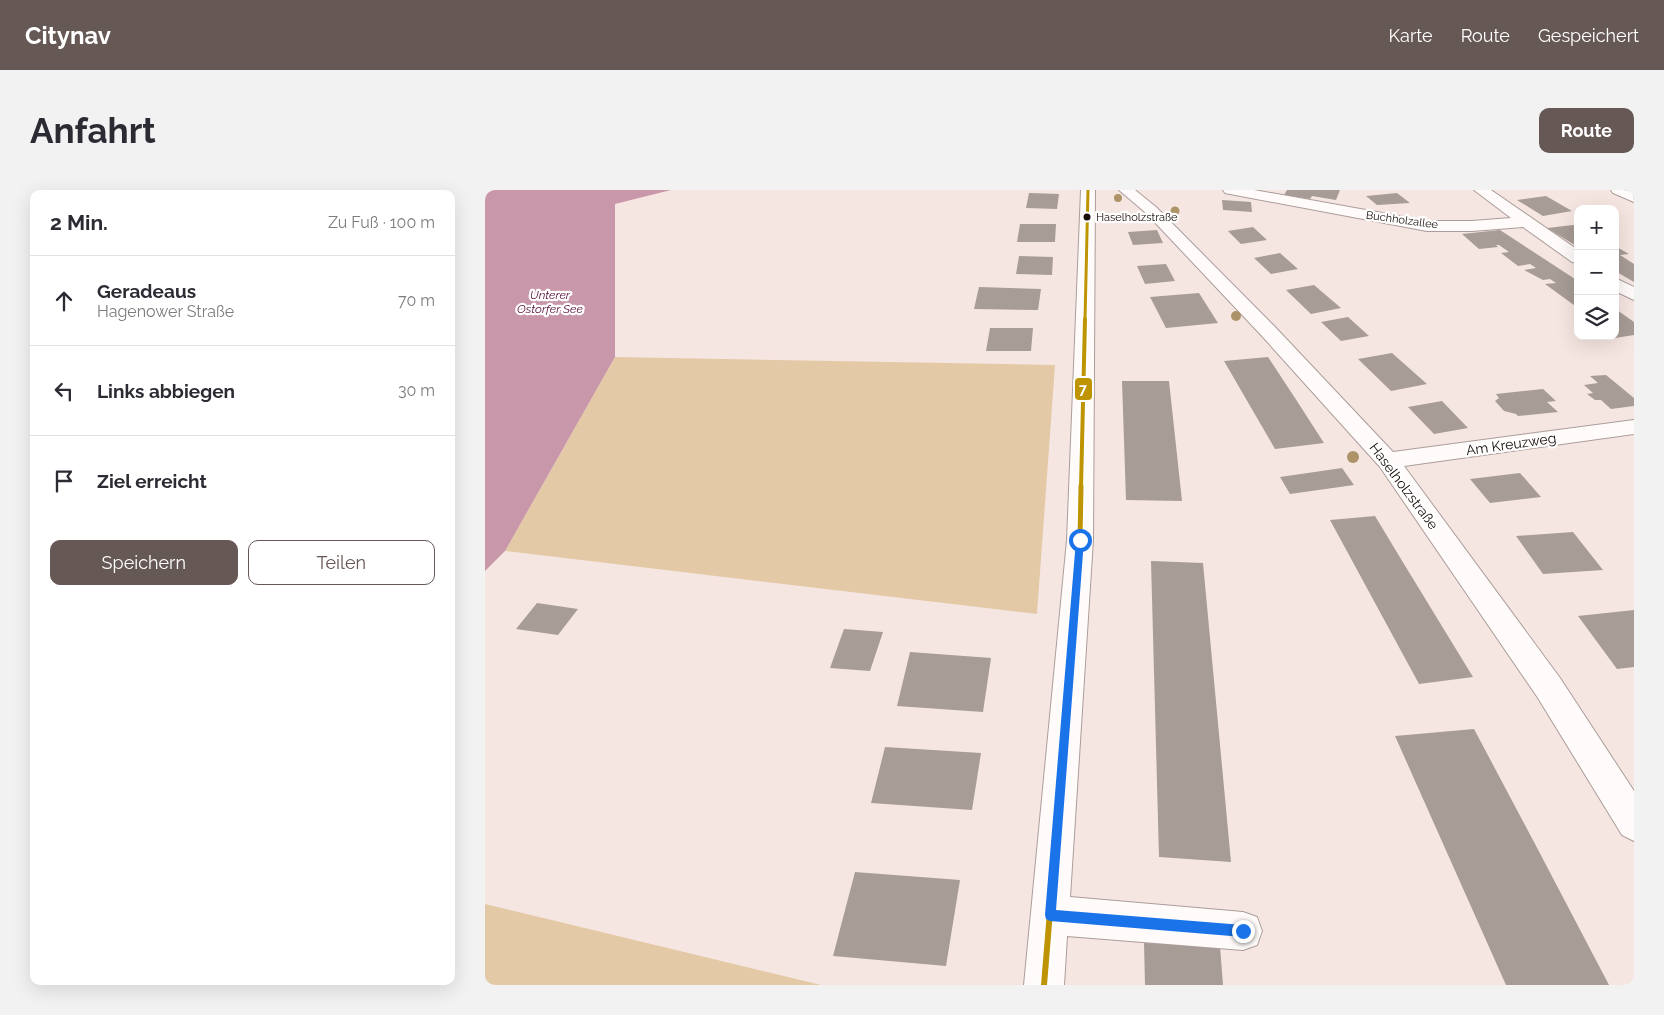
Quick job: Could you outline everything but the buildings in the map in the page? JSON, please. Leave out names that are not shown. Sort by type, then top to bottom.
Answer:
[{"type":"street","points":[[1044,985],[1081,531],[1089,190]]},
{"type":"street","name":"Haselholzstraße","points":[[1125,190],[1151,210],[1269,332],[1388,461],[1549,688],[1634,822]]},
{"type":"street","name":"Buchholzallee","points":[[1230,190],[1427,226],[1472,226],[1524,222]]},
{"type":"street","points":[[1481,190],[1574,255]]},
{"type":"street","points":[[1618,190],[1634,198]]},
{"type":"street","points":[[1619,286],[1634,295]]},
{"type":"street","name":"Am Kreuzweg","points":[[1388,461],[1634,427]]},
{"type":"street","points":[[1050,915],[1243,931]]},
{"type":"shaded area","points":[[615,357],[1055,365],[1037,614],[505,551]]},
{"type":"shaded area","points":[[485,904],[821,985],[485,985]]},
{"type":"water","name":"Unterer Ostorfer See","points":[[485,190],[671,190],[615,204],[615,357],[505,551],[485,571]]},
{"type":"transit line","name":"7","points":[[1044,985],[1080,540],[1088,190]]},
{"type":"place","name":"Haselholzstraße","points":[[1087,217]]},
{"type":"route","points":[[1080,540],[1050,915],[1243,931]]}]
